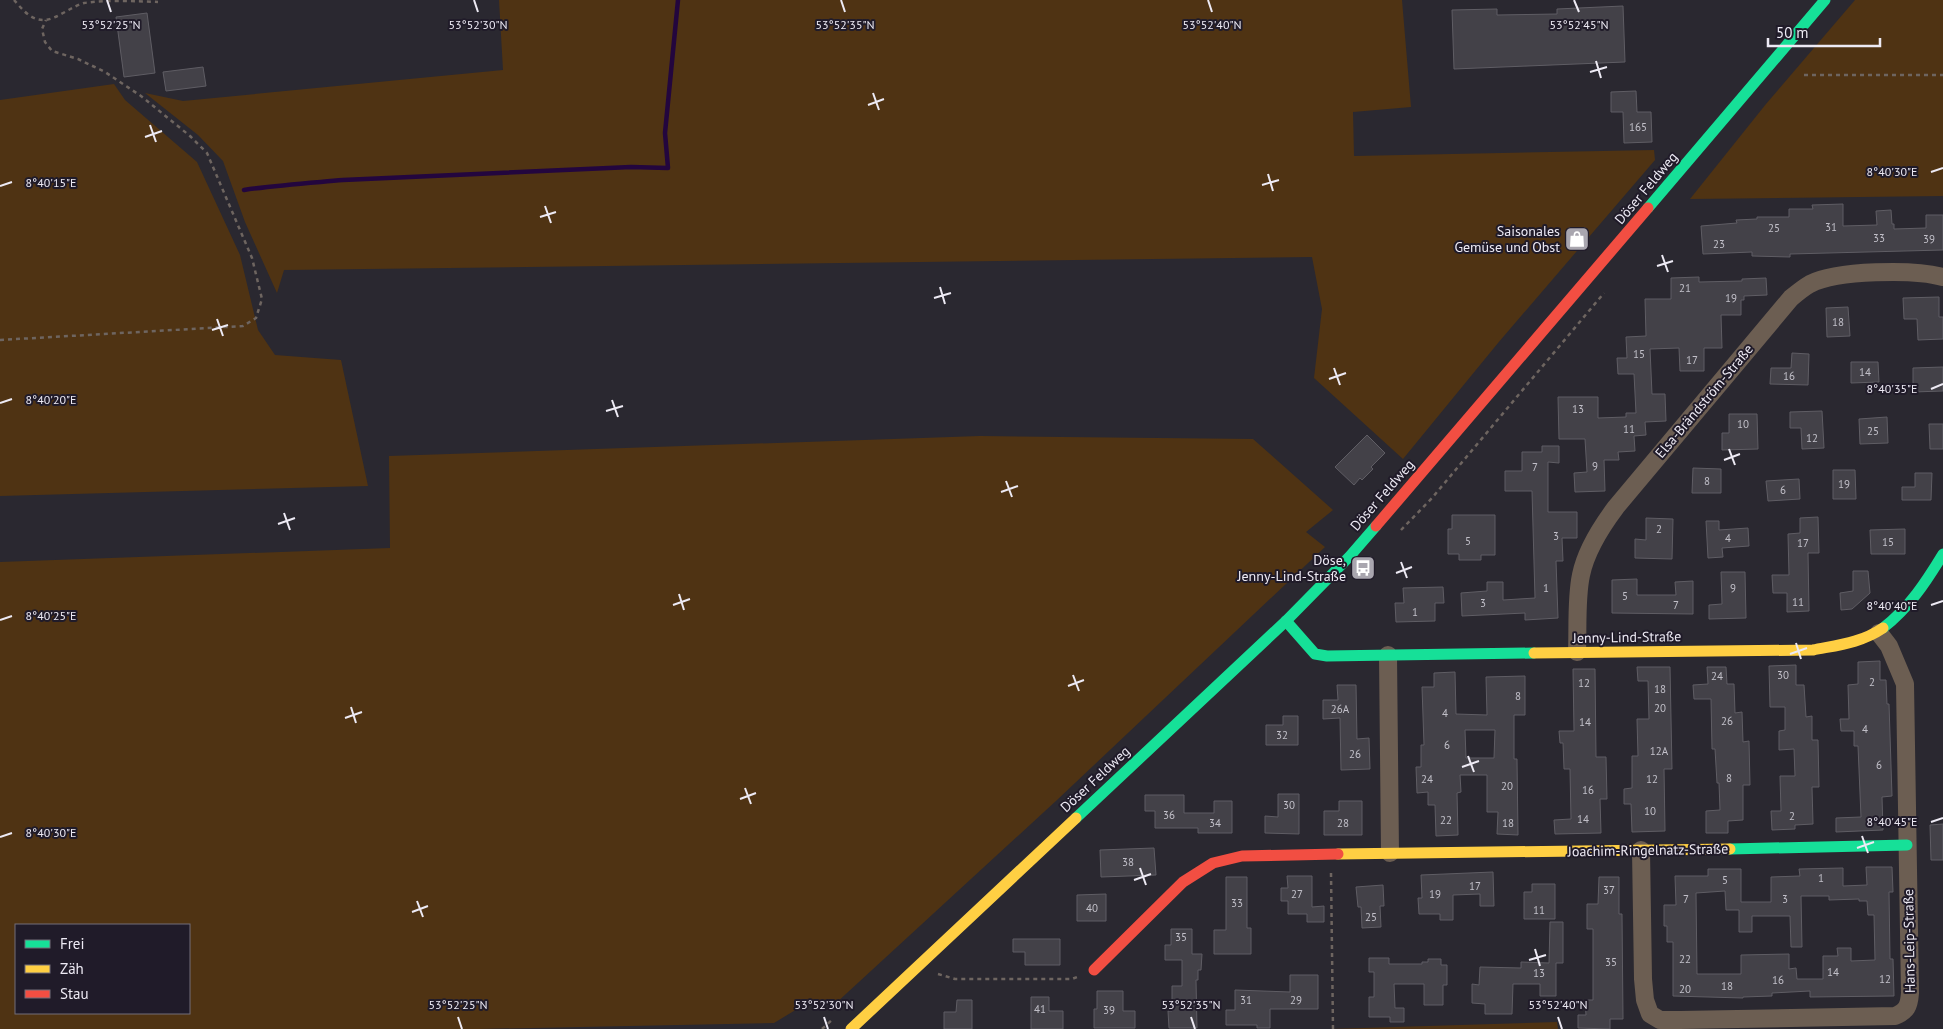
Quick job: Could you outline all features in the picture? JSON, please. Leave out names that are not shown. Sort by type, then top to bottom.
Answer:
[{"type":"street","name":"Döser Feldweg","points":[[851,1029],[1286,621],[1350,556],[1825,0]]},
{"type":"street","name":"Elsa-Brändström-Straße","points":[[1577,652],[1580,576],[1585,559],[1602,525],[1791,298],[1810,284],[1850,274],[1913,274],[1943,277]]},
{"type":"street","name":"Jenny-Lind-Straße","points":[[1286,621],[1315,654],[1388,656],[1813,650],[1852,643],[1879,633],[1904,612],[1923,588],[1943,554]]},
{"type":"street","name":"Hans-Leip-Straße","points":[[1641,850],[1643,979],[1645,1000],[1650,1014],[1660,1020],[1895,1016],[1904,1012],[1909,1004],[1904,684],[1889,646],[1879,633]]},
{"type":"street","points":[[1388,656],[1390,853]]},
{"type":"street","name":"Joachim-Ringelnatz-Straße","points":[[1094,970],[1177,887],[1214,863],[1242,856],[1907,845]]},
{"type":"path","points":[[14,0],[24,12],[34,18],[46,20],[83,3],[94,1],[158,2]]},
{"type":"path","points":[[0,340],[243,326],[256,318],[262,299],[252,258],[206,153],[190,136],[141,96],[105,72],[78,59],[52,51],[45,42],[42,29],[46,20]]},
{"type":"path","points":[[1804,75],[1943,74]]},
{"type":"path","points":[[1330,854],[1333,1029]]},
{"type":"path","points":[[942,976],[955,979],[1072,979],[1094,970]]},
{"type":"path","points":[[822,1029],[833,1019]]},
{"type":"shaded area","points":[[499,0],[1402,0],[1411,107],[1353,112],[1354,156],[1654,150],[1655,160],[1498,343],[1403,459],[1314,378],[1322,309],[1312,257],[284,270],[277,293],[245,222],[223,161],[198,135],[145,93],[183,101],[503,70]]},
{"type":"shaded area","points":[[1855,0],[1943,0],[1943,196],[1690,199],[1766,104]]},
{"type":"shaded area","points":[[114,84],[125,100],[197,162],[240,255],[258,330],[275,355],[341,360],[368,486],[0,496],[0,100]]},
{"type":"shaded area","points":[[980,436],[1253,439],[1333,510],[1306,532],[1325,547],[1057,800],[835,1004],[807,1003],[774,1023],[479,1029],[0,1029],[0,562],[390,548],[389,456]]},
{"type":"shaded area","points":[[1557,1022],[1558,1029],[1330,1029]]},
{"type":"building","points":[[1623,6],[1625,62],[1454,69],[1452,10],[1497,9],[1497,15],[1557,14],[1557,9]]},
{"type":"building","points":[[147,13],[155,73],[124,77],[116,17]]},
{"type":"building","points":[[203,67],[206,86],[166,91],[163,72]]},
{"type":"building","points":[[1636,91],[1637,112],[1651,112],[1652,142],[1624,143],[1623,112],[1611,112],[1611,92]]},
{"type":"building","points":[[1843,204],[1843,226],[1877,225],[1876,211],[1891,210],[1894,229],[1926,228],[1926,215],[1943,215],[1943,250],[1790,254],[1790,257],[1752,256],[1752,252],[1703,254],[1701,226],[1737,223],[1736,220],[1757,219],[1757,217],[1789,217],[1789,209],[1813,209],[1812,205]]},
{"type":"building","points":[[1699,277],[1699,282],[1742,281],[1742,279],[1766,278],[1767,295],[1744,296],[1744,300],[1741,300],[1741,315],[1721,315],[1722,348],[1704,348],[1704,371],[1680,371],[1679,348],[1650,349],[1652,394],[1665,394],[1666,421],[1645,422],[1646,435],[1634,436],[1635,451],[1618,452],[1619,460],[1604,460],[1605,491],[1575,492],[1574,473],[1587,472],[1585,439],[1559,439],[1558,397],[1598,397],[1598,418],[1626,417],[1626,413],[1636,413],[1634,374],[1618,374],[1617,358],[1627,358],[1626,337],[1646,336],[1645,299],[1671,299],[1671,278]]},
{"type":"building","points":[[1939,297],[1939,317],[1943,317],[1943,339],[1918,340],[1917,319],[1904,319],[1903,298]]},
{"type":"building","points":[[1848,307],[1850,336],[1827,337],[1826,308]]},
{"type":"building","points":[[1792,353],[1809,354],[1808,385],[1770,384],[1771,368],[1791,368]]},
{"type":"building","points":[[1851,362],[1878,362],[1879,382],[1851,383]]},
{"type":"building","points":[[1943,367],[1943,391],[1913,392],[1913,368]]},
{"type":"building","points":[[1822,411],[1824,448],[1802,449],[1801,428],[1790,428],[1790,412]]},
{"type":"building","points":[[1729,414],[1757,414],[1758,449],[1722,450],[1722,433],[1729,433]]},
{"type":"building","points":[[1887,417],[1888,443],[1860,444],[1859,419]]},
{"type":"building","points":[[1929,424],[1943,424],[1943,449],[1930,449]]},
{"type":"building","points":[[1367,435],[1385,453],[1371,467],[1373,469],[1354,485],[1335,467]]},
{"type":"building","points":[[1542,446],[1559,446],[1559,463],[1548,462],[1548,512],[1577,512],[1577,538],[1562,538],[1563,561],[1556,561],[1558,618],[1525,620],[1525,613],[1462,616],[1461,593],[1487,591],[1487,582],[1503,582],[1503,600],[1535,598],[1532,491],[1505,491],[1505,471],[1522,471],[1522,452],[1542,452]]},
{"type":"building","points":[[1693,468],[1721,469],[1721,493],[1692,493]]},
{"type":"building","points":[[1833,470],[1855,470],[1856,499],[1833,499]]},
{"type":"building","points":[[1915,473],[1932,473],[1931,500],[1902,500],[1902,487],[1915,487]]},
{"type":"building","points":[[1799,479],[1800,499],[1768,501],[1766,481]]},
{"type":"building","points":[[1452,515],[1495,515],[1495,555],[1481,555],[1481,560],[1459,560],[1459,554],[1448,554],[1448,529],[1452,529]]},
{"type":"building","points":[[1818,517],[1819,553],[1808,553],[1809,611],[1787,612],[1787,593],[1773,593],[1772,575],[1789,575],[1788,534],[1800,533],[1800,518]]},
{"type":"building","points":[[1646,518],[1673,519],[1672,559],[1635,558],[1635,539],[1646,540]]},
{"type":"building","points":[[1706,521],[1719,521],[1719,530],[1748,528],[1749,546],[1722,548],[1723,557],[1708,558]]},
{"type":"building","points":[[1905,529],[1905,554],[1871,554],[1870,530]]},
{"type":"building","points":[[1853,571],[1868,571],[1870,593],[1852,609],[1841,610],[1840,593],[1853,591]]},
{"type":"building","points":[[1721,572],[1745,572],[1746,618],[1709,619],[1709,605],[1722,604]]},
{"type":"building","points":[[1637,579],[1637,595],[1676,595],[1675,582],[1693,581],[1693,614],[1612,613],[1612,580]]},
{"type":"building","points":[[1443,587],[1444,603],[1435,603],[1435,621],[1396,622],[1395,603],[1404,603],[1403,588]]},
{"type":"building","points":[[1880,661],[1880,680],[1886,680],[1887,704],[1889,704],[1892,796],[1882,797],[1883,830],[1836,832],[1836,818],[1861,817],[1858,746],[1854,746],[1854,731],[1841,731],[1840,719],[1849,719],[1848,685],[1858,684],[1858,662]]},
{"type":"building","points":[[1796,665],[1796,685],[1804,685],[1806,717],[1812,716],[1812,740],[1818,740],[1819,787],[1812,787],[1813,824],[1795,825],[1795,829],[1772,830],[1771,811],[1781,811],[1780,776],[1795,776],[1794,749],[1779,750],[1779,731],[1785,730],[1785,707],[1770,707],[1769,666]]},
{"type":"building","points":[[1637,667],[1670,667],[1672,769],[1664,769],[1665,831],[1632,832],[1631,804],[1624,804],[1624,789],[1632,788],[1632,756],[1638,756],[1637,719],[1649,719],[1648,681],[1638,681]]},
{"type":"building","points":[[1707,667],[1726,667],[1727,684],[1734,684],[1735,713],[1742,712],[1743,742],[1749,741],[1750,785],[1743,785],[1743,820],[1728,821],[1728,833],[1706,833],[1706,811],[1720,810],[1719,783],[1717,783],[1715,749],[1712,749],[1711,699],[1694,699],[1693,685],[1708,684]]},
{"type":"building","points":[[1573,669],[1595,669],[1596,757],[1606,757],[1607,799],[1600,799],[1601,833],[1555,834],[1554,820],[1571,819],[1570,769],[1564,769],[1563,743],[1560,743],[1559,731],[1574,731]]},
{"type":"building","points":[[1455,672],[1456,714],[1487,715],[1486,677],[1525,676],[1525,715],[1514,715],[1514,759],[1517,759],[1518,835],[1497,834],[1498,812],[1487,812],[1487,775],[1460,775],[1461,792],[1457,793],[1458,835],[1436,836],[1435,805],[1428,805],[1428,792],[1417,793],[1416,767],[1421,767],[1421,745],[1424,745],[1422,687],[1434,687],[1434,673]],"holes":[[[1465,730],[1495,730],[1494,758],[1466,758]]]},
{"type":"building","points":[[1337,685],[1356,685],[1357,739],[1369,738],[1370,769],[1341,770],[1340,718],[1323,719],[1323,700],[1338,700]]},
{"type":"building","points":[[1283,716],[1298,716],[1298,745],[1266,745],[1266,725],[1283,725]]},
{"type":"building","points":[[1278,794],[1299,794],[1299,834],[1265,833],[1265,816],[1278,817]]},
{"type":"building","points":[[1145,795],[1184,795],[1184,813],[1214,813],[1214,801],[1232,801],[1232,833],[1198,833],[1198,828],[1155,828],[1155,811],[1145,811]]},
{"type":"building","points":[[1339,801],[1362,801],[1362,835],[1324,835],[1324,811],[1339,811]]},
{"type":"building","points":[[1943,824],[1943,860],[1931,860],[1930,825]]},
{"type":"building","points":[[1154,848],[1156,875],[1101,877],[1100,850]]},
{"type":"building","points":[[1866,867],[1892,867],[1893,892],[1889,892],[1890,959],[1893,959],[1894,996],[1810,997],[1810,991],[1772,993],[1772,996],[1743,998],[1673,996],[1673,942],[1667,942],[1667,926],[1664,926],[1664,905],[1676,905],[1675,876],[1708,876],[1708,869],[1741,869],[1741,902],[1771,902],[1771,877],[1800,876],[1799,869],[1843,868],[1843,886],[1867,885]],"holes":[[[1725,891],[1726,910],[1739,910],[1739,932],[1752,932],[1752,916],[1790,916],[1791,947],[1802,947],[1801,896],[1829,896],[1829,900],[1859,899],[1859,901],[1867,901],[1868,915],[1874,915],[1875,960],[1851,961],[1851,948],[1837,948],[1838,956],[1823,956],[1823,979],[1797,979],[1796,968],[1789,969],[1789,954],[1741,955],[1741,974],[1697,974],[1696,893]]]},
{"type":"building","points":[[1493,872],[1494,906],[1480,906],[1480,894],[1453,895],[1453,920],[1440,920],[1440,914],[1419,914],[1418,898],[1422,898],[1421,875]]},
{"type":"building","points":[[1287,876],[1312,876],[1312,907],[1324,906],[1324,922],[1307,922],[1307,914],[1288,914],[1288,901],[1281,901],[1281,888],[1288,888]]},
{"type":"building","points":[[1226,877],[1247,877],[1247,928],[1251,928],[1251,954],[1214,954],[1214,930],[1226,930]]},
{"type":"building","points":[[1599,877],[1619,877],[1619,914],[1622,914],[1623,1019],[1610,1019],[1610,1029],[1578,1028],[1578,1015],[1586,1015],[1585,1000],[1593,1000],[1593,929],[1587,929],[1587,904],[1598,904]]},
{"type":"building","points":[[1532,884],[1555,884],[1555,919],[1524,919],[1524,892],[1532,892]]},
{"type":"building","points":[[1383,885],[1384,906],[1380,906],[1381,927],[1362,928],[1361,907],[1358,907],[1356,887]]},
{"type":"building","points":[[1106,894],[1106,921],[1077,921],[1077,895]]},
{"type":"building","points":[[1550,922],[1563,922],[1563,963],[1556,963],[1556,996],[1540,996],[1540,984],[1513,984],[1512,1014],[1485,1014],[1485,1004],[1472,1003],[1472,984],[1479,985],[1480,967],[1521,968],[1521,962],[1549,963]]},
{"type":"building","points":[[1171,929],[1192,929],[1192,954],[1202,954],[1201,970],[1198,970],[1198,980],[1196,980],[1197,1028],[1169,1028],[1168,1011],[1172,1011],[1172,986],[1182,986],[1182,960],[1165,960],[1165,945],[1171,945]]},
{"type":"building","points":[[1013,939],[1060,939],[1060,965],[1025,965],[1025,952],[1013,952]]},
{"type":"building","points":[[1369,958],[1389,958],[1389,964],[1422,964],[1422,962],[1428,962],[1428,959],[1441,959],[1441,965],[1447,965],[1447,985],[1443,985],[1443,1005],[1424,1005],[1424,984],[1394,984],[1395,1008],[1404,1008],[1404,1022],[1390,1022],[1390,1017],[1369,1017],[1369,997],[1374,997],[1374,972],[1369,972]]},
{"type":"building","points":[[1290,975],[1318,975],[1318,1009],[1270,1009],[1270,1028],[1257,1028],[1257,1025],[1226,1025],[1226,1010],[1235,1010],[1235,990],[1290,992]]},
{"type":"building","points":[[1097,991],[1123,991],[1123,1011],[1135,1011],[1135,1028],[1094,1028],[1094,1009],[1097,1009]]},
{"type":"building","points":[[1031,997],[1049,997],[1049,1011],[1063,1011],[1063,1029],[1031,1029]]},
{"type":"building","points":[[957,1000],[972,1000],[972,1029],[944,1029],[944,1012],[956,1012]]},
{"type":"waterway","points":[[244,190],[343,180],[631,167],[668,168],[665,133],[678,0]]},
{"type":"traffic: fast","points":[[1648,208],[1825,0]]},
{"type":"traffic: fast","points":[[1076,818],[1286,621],[1350,556],[1376,526]]},
{"type":"traffic: fast","points":[[1883,628],[1901,612],[1916,594],[1943,554]]},
{"type":"traffic: fast","points":[[1286,621],[1315,654],[1327,656],[1534,653]]},
{"type":"traffic: fast","points":[[1730,849],[1907,845]]},
{"type":"traffic: slow","points":[[1534,653],[1813,650],[1858,640],[1883,628]]},
{"type":"traffic: slow","points":[[851,1029],[1076,818]]},
{"type":"traffic: slow","points":[[1338,854],[1730,849]]},
{"type":"traffic: jam","points":[[1376,526],[1648,208]]},
{"type":"traffic: jam","points":[[1094,970],[1183,882],[1213,863],[1242,856],[1338,854]]},
{"type":"place","name":"Saisonales Gemüse und Obst","points":[[1577,239]]},
{"type":"place","name":"Döse, Jenny-Lind-Straße","points":[[1363,568]]}]
